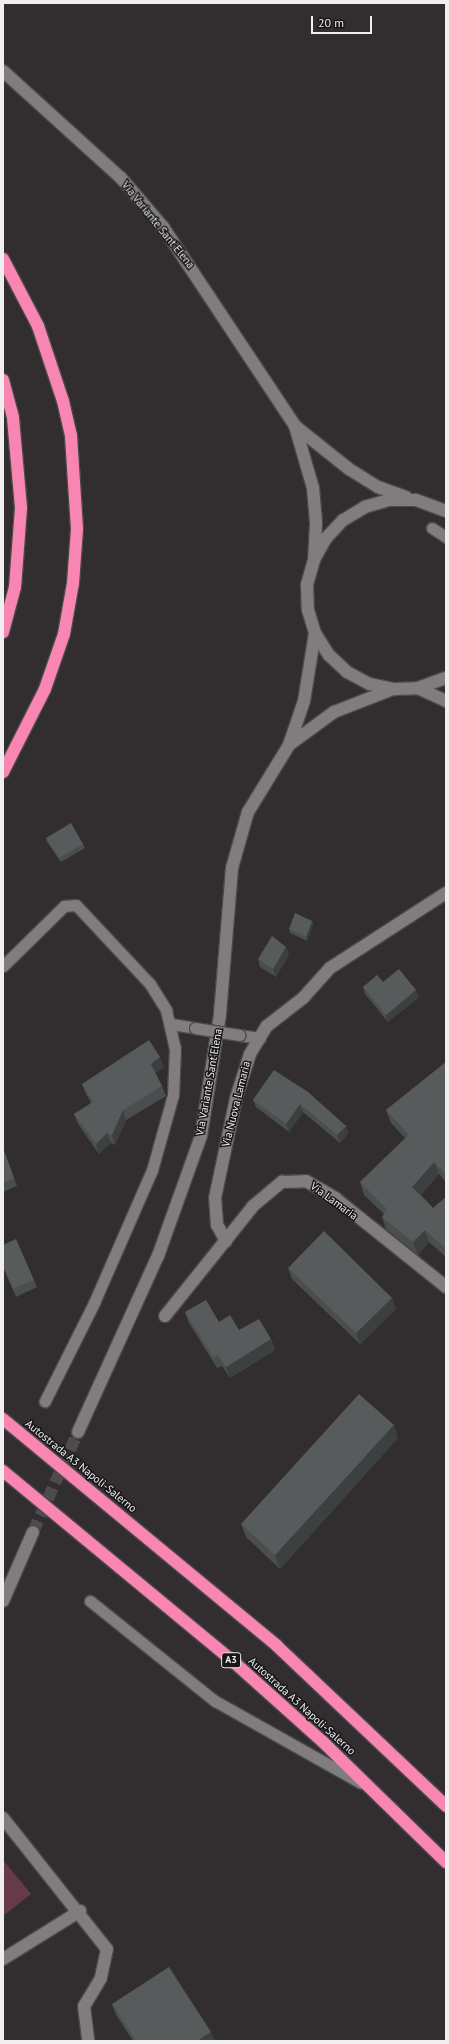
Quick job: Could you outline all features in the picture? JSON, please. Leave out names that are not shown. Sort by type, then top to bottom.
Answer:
[{"type":"highway","points":[[3,259],[38,326],[61,395],[71,436],[77,529],[73,583],[64,634],[45,689],[3,772]]},
{"type":"highway","points":[[3,380],[17,447],[21,508],[15,586],[3,632]]},
{"type":"highway","points":[[3,1410],[32,1444]]},
{"type":"highway","name":"Autostrada A3 Napoli-Salerno","points":[[3,1419],[277,1646],[446,1806]]},
{"type":"highway","name":"Autostrada A3 Napoli-Salerno","points":[[3,1471],[236,1664],[373,1789],[446,1862]]},
{"type":"street","name":"Via Variante Sant'Elena","points":[[3,71],[121,178],[163,227],[295,426],[313,488],[316,524],[314,560]]},
{"type":"street","name":"Via Variante Sant'Elena","points":[[295,426],[378,487],[446,511]]},
{"type":"street","points":[[414,500],[389,500],[365,507],[339,524],[314,560],[308,584],[308,610],[315,633],[329,655],[347,672],[370,684],[394,689],[418,688],[446,678]]},
{"type":"street","name":"Via Variante Sant'Elena","points":[[78,1432],[158,1256],[201,1136],[220,1014],[232,868],[248,812],[289,745],[304,701],[315,633]]},
{"type":"street","points":[[418,688],[446,701]]},
{"type":"street","name":"Via Variante Sant'Elena","points":[[289,745],[334,712],[394,689]]},
{"type":"street","name":"Via Nuova Lamaria","points":[[226,1241],[217,1224],[215,1198],[236,1098],[250,1054],[267,1026],[303,998],[330,968],[446,893]]},
{"type":"street","name":"Via Lamaria","points":[[165,1316],[253,1206],[282,1182],[306,1181],[335,1198],[446,1287]]},
{"type":"street","points":[[3,1601],[34,1532]]},
{"type":"street","points":[[3,1818],[80,1911],[106,1949],[101,1978],[84,2006],[88,2041]]},
{"type":"street","points":[[3,1959],[80,1911]]},
{"type":"lane","points":[[432,528],[446,537]]},
{"type":"lane","points":[[3,966],[64,906],[76,905],[150,984],[171,1024],[176,1069],[173,1095],[154,1163],[94,1303],[45,1401]]},
{"type":"lane","points":[[171,1024],[260,1038]]},
{"type":"lane","points":[[90,1601],[215,1702],[373,1789]]},
{"type":"shaded area","points":[[3,1860],[31,1894],[3,1916]]},
{"type":"building","points":[[71,823],[83,844],[59,858],[46,838]]},
{"type":"building","points":[[295,913],[312,921],[306,937],[289,929]]},
{"type":"building","points":[[272,936],[286,947],[273,969],[258,959]]},
{"type":"building","points":[[399,969],[416,990],[386,1015],[363,987],[377,975],[383,982]]},
{"type":"building","points":[[149,1040],[160,1057],[151,1064],[162,1086],[123,1110],[112,1135],[107,1133],[96,1144],[74,1114],[93,1102],[82,1084]]},
{"type":"building","points":[[446,1062],[446,1175],[434,1162],[412,1187],[433,1208],[446,1197],[446,1249],[425,1230],[413,1242],[382,1217],[387,1209],[360,1182],[409,1135],[386,1110]]},
{"type":"building","points":[[274,1070],[308,1092],[346,1126],[337,1135],[300,1104],[286,1124],[253,1100]]},
{"type":"building","points":[[3,1148],[14,1178],[3,1183]]},
{"type":"building","points":[[324,1231],[392,1298],[356,1333],[288,1268]]},
{"type":"building","points":[[16,1239],[34,1280],[13,1289],[3,1266],[3,1245]]},
{"type":"building","points":[[206,1300],[219,1322],[230,1315],[239,1330],[259,1319],[271,1339],[226,1367],[218,1355],[213,1357],[185,1312]]},
{"type":"building","points":[[359,1394],[394,1425],[275,1555],[241,1524]]},
{"type":"building","points":[[169,1967],[211,2032],[197,2041],[136,2041],[112,2004]]},
{"type":"tunnel","points":[[33,1532],[78,1432]]}]
